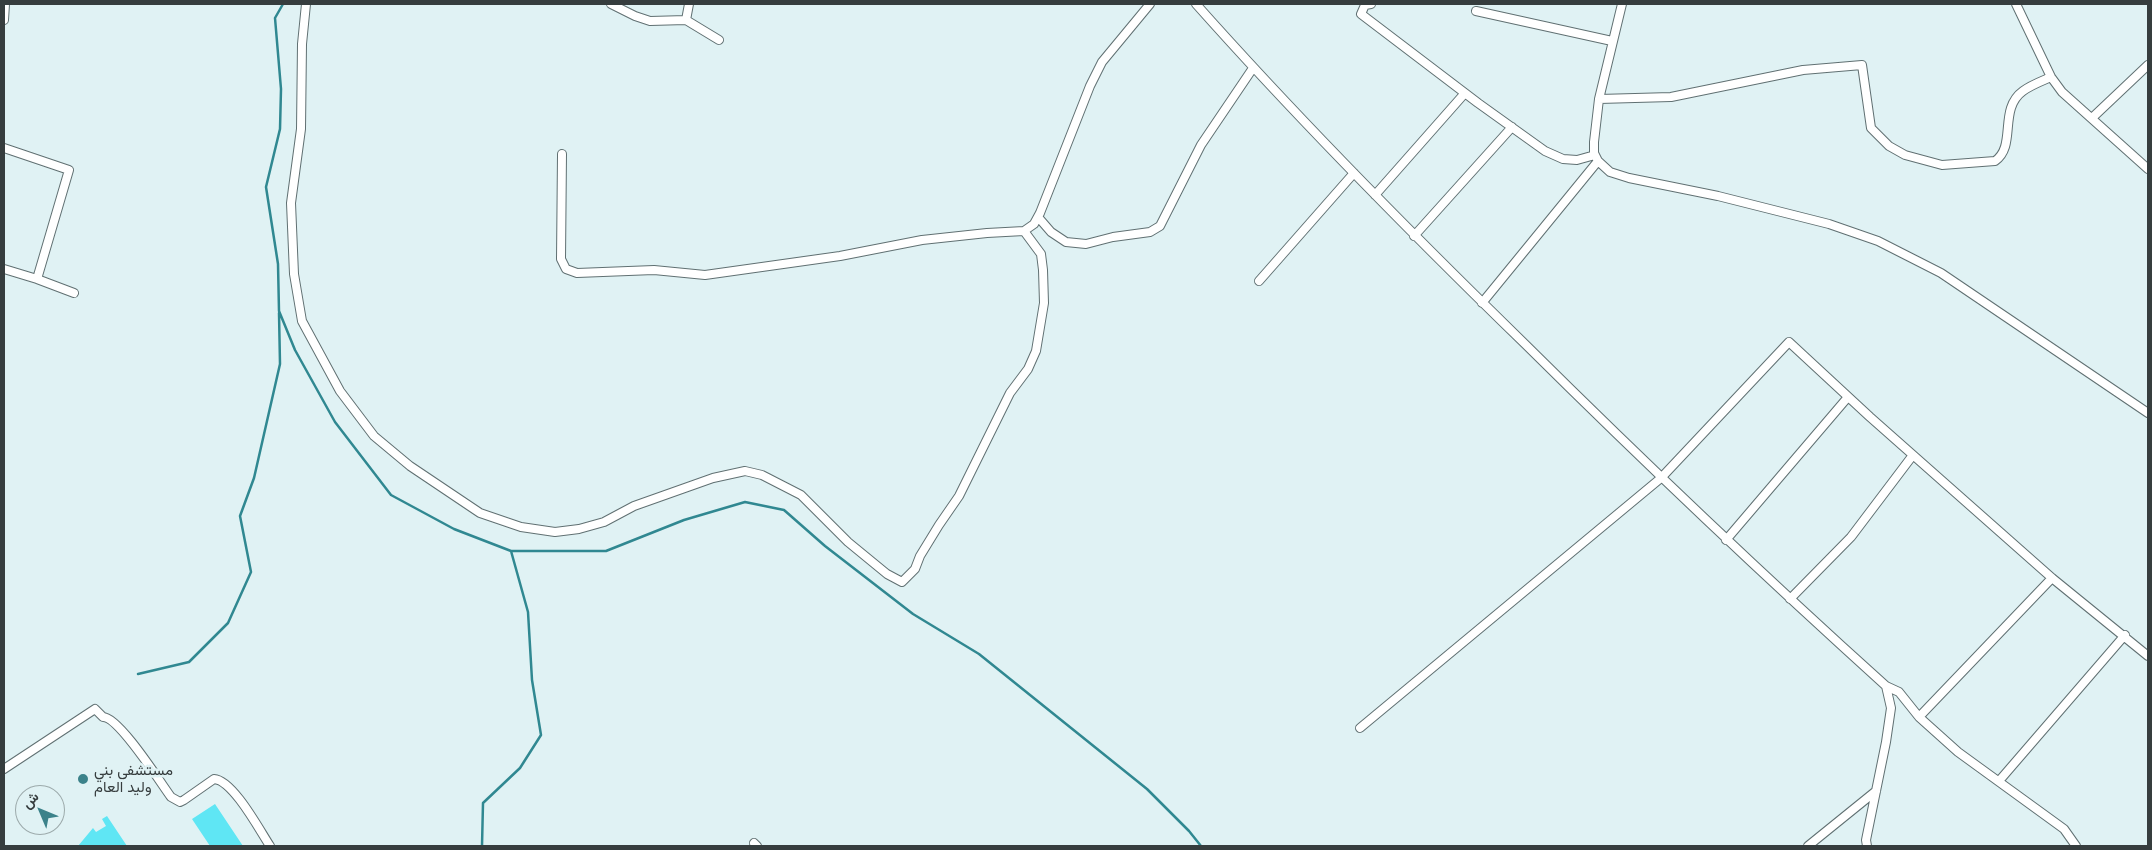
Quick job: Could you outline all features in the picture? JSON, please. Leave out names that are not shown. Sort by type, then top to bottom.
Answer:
[{"type":"street","points":[[4,20],[5,4]]},
{"type":"street","points":[[306,4],[302,44],[301,129],[291,203],[294,274],[302,321],[340,391],[374,436],[410,466],[480,513],[521,527],[555,532],[580,529],[604,522],[634,506],[713,478],[745,471],[762,475],[801,495],[848,542],[887,574],[902,582],[915,569],[939,525],[959,496],[1010,393],[1028,368],[1036,351],[1044,303],[1042,254],[1024,231]]},
{"type":"street","points":[[612,4],[635,16],[650,21],[686,20],[719,40]]},
{"type":"street","points":[[686,20],[690,4]]},
{"type":"street","points":[[562,154],[561,259],[566,268],[577,273],[654,270],[705,275],[840,256],[922,240],[1024,231],[1034,224],[1038,217],[1090,86],[1102,62],[1150,4]]},
{"type":"street","points":[[1196,4],[1253,68],[1414,236],[1661,478],[1886,686],[1899,692],[1919,717],[1958,752],[2064,829],[2076,846]]},
{"type":"street","points":[[1371,4],[1365,5],[1361,14],[1465,94],[1546,151],[1563,159],[1596,158]]},
{"type":"street","points":[[1622,4],[1599,99],[1594,142],[1596,158],[1610,172],[1629,178],[1718,196],[1792,214],[1829,224],[1878,241],[1941,273],[2148,413]]},
{"type":"street","points":[[2016,4],[2051,77],[2062,92],[2148,169]]},
{"type":"street","points":[[1476,11],[1612,41]]},
{"type":"street","points":[[1599,99],[1670,97],[1803,70],[1862,65],[1871,128],[1889,146],[1905,155],[1942,165],[1995,161],[2000,158],[2006,144],[2007,120],[2012,105],[2022,92],[2051,77]]},
{"type":"street","points":[[2092,118],[2148,65]]},
{"type":"street","points":[[1038,217],[1051,232],[1066,242],[1086,244],[1114,237],[1150,232],[1160,226],[1201,145],[1253,68]]},
{"type":"street","points":[[1375,195],[1465,94]]},
{"type":"street","points":[[1414,236],[1512,127]]},
{"type":"street","points":[[4,148],[69,170],[38,279]]},
{"type":"street","points":[[1482,303],[1596,158]]},
{"type":"street","points":[[1258,282],[1354,173]]},
{"type":"street","points":[[4,269],[38,279],[74,293]]},
{"type":"street","points":[[1360,728],[1661,478],[1789,342],[1912,455],[2052,578],[2125,635],[2148,656]]},
{"type":"street","points":[[1726,540],[1848,397]]},
{"type":"street","points":[[1790,599],[1851,537],[1912,455]]},
{"type":"street","points":[[1919,717],[2052,578]]},
{"type":"street","points":[[1999,781],[2125,635]]},
{"type":"street","points":[[1867,846],[1866,840],[1891,708],[1886,686]]},
{"type":"street","points":[[4,769],[95,709],[103,717],[108,717],[120,726],[171,797],[180,802],[214,779],[220,779],[227,784],[236,796],[270,846]]},
{"type":"street","points":[[1808,846],[1876,791]]},
{"type":"shaded area","points":[[215,804],[243,846],[210,846],[192,819]]},
{"type":"shaded area","points":[[107,816],[127,846],[78,846],[93,828],[96,832],[106,826],[102,819]]},
{"type":"waterway","points":[[283,4],[275,18],[281,89],[280,129],[266,187],[278,264],[279,311],[295,350],[335,422],[391,495],[454,529],[511,551],[606,551],[684,520],[745,502],[784,510],[825,546],[913,614],[979,654],[1147,789],[1189,831],[1201,846]]},
{"type":"waterway","points":[[138,674],[189,662],[228,623],[251,572],[240,516],[254,478],[280,364],[279,313]]},
{"type":"waterway","points":[[482,846],[483,803],[520,768],[541,735],[532,680],[528,612],[511,551]]},
{"type":"place","name":"مستشفى بني وليد العام","points":[[83,779]]}]
